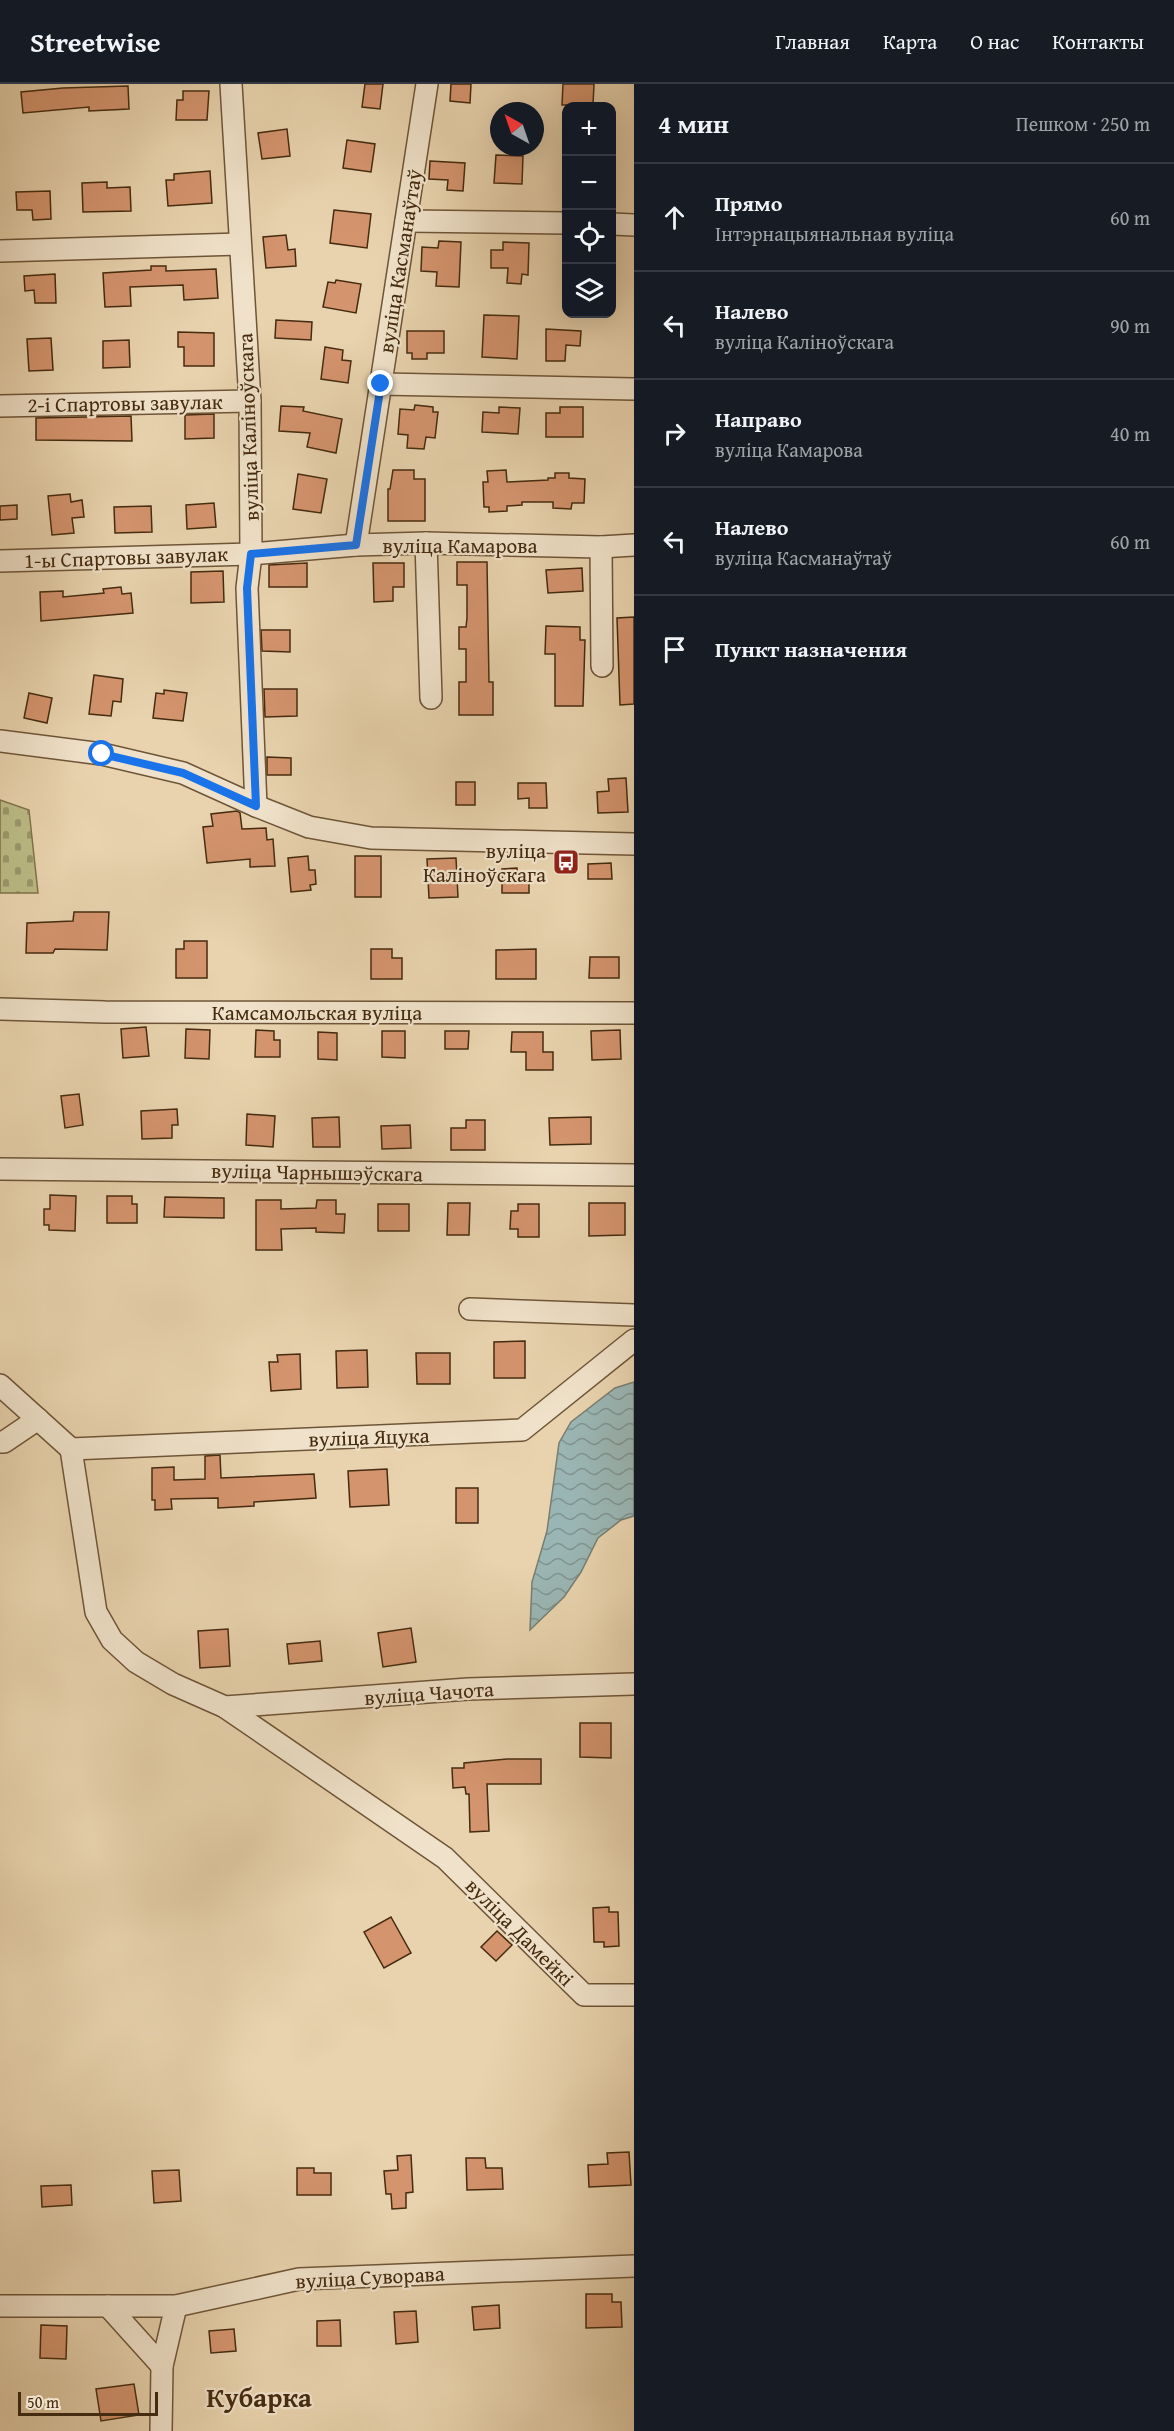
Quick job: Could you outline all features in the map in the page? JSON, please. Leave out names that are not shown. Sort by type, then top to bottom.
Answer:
[{"type":"street","name":"вуліца Каліноўскага","points":[[231,84],[250,401],[251,554],[247,588],[256,806]]},
{"type":"street","name":"вуліца Касманаўтаў","points":[[356,545],[427,84]]},
{"type":"street","points":[[406,221],[562,224]]},
{"type":"street","points":[[616,224],[634,225]]},
{"type":"street","points":[[0,251],[240,243]]},
{"type":"street","points":[[381,384],[634,389]]},
{"type":"street","name":"2-і Спартовы завулак","points":[[0,406],[250,401]]},
{"type":"street","points":[[426,543],[431,698]]},
{"type":"street","name":"вуліца Камарова","points":[[251,554],[356,545],[426,543],[601,547],[634,545]]},
{"type":"street","points":[[601,547],[602,666]]},
{"type":"street","name":"1-ы Спартовы завулак","points":[[0,561],[251,554]]},
{"type":"street","points":[[0,741],[102,754],[183,773],[309,827],[370,838],[634,844]]},
{"type":"street","name":"Камсамольская вуліца","points":[[0,1009],[105,1012],[634,1013]]},
{"type":"street","name":"вуліца Чарнышэўскага","points":[[0,1169],[634,1175]]},
{"type":"street","points":[[470,1309],[634,1315]]},
{"type":"street","name":"вуліца Яцука","points":[[71,1449],[522,1430],[634,1340]]},
{"type":"street","points":[[0,1385],[71,1449]]},
{"type":"street","points":[[0,1442],[4,1442],[38,1419]]},
{"type":"street","name":"вуліца Дамейкі","points":[[71,1449],[96,1612],[111,1640],[136,1662],[173,1684],[225,1707],[445,1858],[584,1995],[634,1995]]},
{"type":"street","name":"вуліца Чачота","points":[[225,1707],[468,1689],[634,1684]]},
{"type":"street","name":"вуліца Суворава","points":[[0,2306],[176,2306],[299,2279],[634,2266]]},
{"type":"street","points":[[161,2431],[162,2366],[176,2306]]},
{"type":"street","points":[[108,2307],[162,2366]]},
{"type":"green space","points":[[0,800],[29,810],[38,893],[0,893]]},
{"type":"water","points":[[634,1382],[634,1516],[621,1520],[598,1538],[581,1572],[564,1597],[530,1630],[532,1582],[547,1531],[559,1443],[571,1422],[615,1388]]},
{"type":"building","points":[[365,84],[383,84],[380,109],[362,107]]},
{"type":"building","points":[[451,84],[471,84],[470,103],[450,101]]},
{"type":"building","points":[[563,84],[594,84],[593,102],[562,102]]},
{"type":"building","points":[[128,86],[129,109],[89,111],[89,107],[23,113],[21,92]]},
{"type":"building","points":[[183,91],[209,91],[207,120],[176,120],[177,100],[183,100]]},
{"type":"building","points":[[287,129],[290,156],[262,159],[258,133]]},
{"type":"building","points":[[347,140],[375,144],[371,172],[343,168]]},
{"type":"building","points":[[496,156],[523,156],[522,184],[494,183]]},
{"type":"building","points":[[430,161],[465,163],[463,191],[447,190],[448,180],[429,179]]},
{"type":"building","points":[[210,171],[212,203],[168,206],[166,180],[174,180],[174,174]]},
{"type":"building","points":[[107,182],[107,188],[130,187],[131,211],[83,212],[82,183]]},
{"type":"building","points":[[50,191],[51,219],[33,220],[32,210],[17,210],[16,192]]},
{"type":"building","points":[[334,210],[371,214],[367,248],[330,243]]},
{"type":"building","points":[[286,235],[288,250],[295,249],[296,266],[266,268],[263,237]]},
{"type":"building","points":[[439,241],[461,242],[459,287],[436,286],[437,272],[421,271],[422,247],[438,248]]},
{"type":"building","points":[[503,242],[529,243],[528,275],[522,274],[521,284],[507,283],[508,268],[491,268],[491,250],[503,250]]},
{"type":"building","points":[[151,266],[166,266],[166,271],[216,269],[218,298],[184,300],[183,285],[130,287],[131,306],[105,307],[103,273],[151,270]]},
{"type":"building","points":[[55,274],[56,303],[35,303],[34,290],[25,291],[24,276]]},
{"type":"building","points":[[336,280],[361,284],[356,313],[323,307],[328,282],[335,283]]},
{"type":"building","points":[[484,315],[519,316],[517,359],[482,357]]},
{"type":"building","points":[[276,320],[312,322],[311,340],[275,338]]},
{"type":"building","points":[[546,329],[581,331],[580,346],[566,345],[565,361],[546,361]]},
{"type":"building","points":[[407,331],[444,331],[444,353],[427,353],[427,359],[412,359],[412,353],[407,353]]},
{"type":"building","points":[[178,332],[214,333],[214,366],[184,366],[184,347],[178,347]]},
{"type":"building","points":[[51,338],[53,370],[29,371],[27,339]]},
{"type":"building","points":[[129,340],[130,367],[103,368],[103,341]]},
{"type":"building","points":[[325,347],[343,350],[342,360],[351,361],[348,383],[321,379]]},
{"type":"building","points":[[415,405],[433,407],[433,412],[438,412],[435,438],[426,437],[424,449],[407,448],[408,435],[398,434],[400,409],[414,410]]},
{"type":"building","points":[[281,406],[304,407],[303,411],[342,419],[336,453],[307,447],[310,433],[279,431]]},
{"type":"building","points":[[499,407],[520,408],[518,434],[482,432],[483,412],[499,413]]},
{"type":"building","points":[[560,407],[583,407],[583,437],[546,437],[546,413],[560,413]]},
{"type":"building","points":[[214,414],[214,438],[185,439],[185,415]]},
{"type":"building","points":[[131,416],[132,441],[36,440],[36,418]]},
{"type":"building","points":[[393,470],[414,470],[414,479],[425,479],[425,521],[388,521],[388,489],[390,489]]},
{"type":"building","points":[[506,470],[507,482],[548,480],[548,478],[555,478],[555,473],[569,473],[569,478],[585,479],[584,503],[572,503],[571,509],[553,508],[553,502],[522,502],[522,505],[507,506],[507,511],[489,512],[489,507],[484,507],[483,482],[488,482],[487,471]]},
{"type":"building","points":[[298,474],[327,479],[321,513],[293,509]]},
{"type":"building","points":[[70,494],[71,502],[82,500],[84,517],[72,518],[74,533],[52,535],[48,496]]},
{"type":"building","points":[[214,503],[216,527],[187,529],[186,505]]},
{"type":"building","points":[[17,505],[17,519],[0,520],[0,506]]},
{"type":"building","points":[[151,506],[152,532],[115,533],[114,507]]},
{"type":"building","points":[[457,562],[487,562],[489,682],[493,682],[493,715],[459,715],[459,682],[466,682],[466,649],[459,649],[459,627],[466,627],[467,585],[457,585]]},
{"type":"building","points":[[307,563],[307,587],[269,587],[269,565]]},
{"type":"building","points":[[373,563],[404,563],[404,587],[393,587],[393,601],[374,602]]},
{"type":"building","points":[[582,568],[583,591],[548,593],[546,570]]},
{"type":"building","points":[[223,571],[224,602],[191,603],[191,572]]},
{"type":"building","points":[[121,587],[122,594],[131,593],[133,613],[41,621],[40,592],[63,591],[63,597],[104,593],[103,589]]},
{"type":"building","points":[[634,617],[634,704],[620,705],[617,618]]},
{"type":"building","points":[[546,626],[580,627],[580,640],[585,640],[583,706],[555,706],[555,654],[545,654]]},
{"type":"building","points":[[261,630],[290,630],[290,652],[262,651]]},
{"type":"building","points":[[94,675],[123,679],[121,702],[113,701],[111,716],[89,714]]},
{"type":"building","points":[[264,689],[297,689],[297,716],[265,717]]},
{"type":"building","points":[[164,690],[187,693],[183,721],[153,718],[156,693],[164,694]]},
{"type":"building","points":[[29,693],[52,698],[47,723],[24,718]]},
{"type":"building","points":[[267,757],[291,758],[291,775],[267,775]]},
{"type":"building","points":[[626,778],[628,812],[598,813],[597,792],[609,791],[608,779]]},
{"type":"building","points":[[456,782],[475,782],[475,805],[456,805]]},
{"type":"building","points":[[518,783],[546,783],[547,808],[529,808],[529,798],[518,799]]},
{"type":"building","points":[[237,811],[240,813],[242,829],[266,828],[267,840],[273,839],[275,866],[250,867],[250,859],[207,863],[203,827],[213,826],[211,814]]},
{"type":"building","points":[[308,856],[309,870],[315,870],[316,884],[310,885],[311,890],[291,892],[288,858]]},
{"type":"building","points":[[355,856],[381,856],[381,897],[355,897]]},
{"type":"building","points":[[456,858],[458,897],[429,898],[427,859]]},
{"type":"building","points":[[611,863],[612,879],[588,879],[588,864]]},
{"type":"building","points":[[517,868],[517,877],[529,877],[529,893],[502,893],[502,869]]},
{"type":"building","points":[[74,912],[109,912],[107,950],[55,949],[53,953],[26,953],[27,923],[73,921]]},
{"type":"building","points":[[184,941],[207,941],[207,978],[176,978],[176,949],[184,949]]},
{"type":"building","points":[[371,949],[392,949],[392,958],[402,958],[402,979],[371,979]]},
{"type":"building","points":[[536,949],[536,979],[496,979],[496,950]]},
{"type":"building","points":[[590,957],[619,957],[619,978],[589,978]]},
{"type":"building","points":[[146,1027],[149,1056],[123,1058],[121,1029]]},
{"type":"building","points":[[186,1029],[210,1030],[209,1059],[185,1058]]},
{"type":"building","points":[[256,1030],[274,1031],[274,1040],[280,1040],[280,1057],[255,1057]]},
{"type":"building","points":[[620,1030],[621,1059],[592,1060],[591,1031]]},
{"type":"building","points":[[382,1031],[405,1031],[405,1058],[382,1057]]},
{"type":"building","points":[[445,1031],[469,1031],[468,1049],[445,1049]]},
{"type":"building","points":[[318,1032],[337,1033],[337,1060],[318,1059]]},
{"type":"building","points":[[512,1032],[543,1032],[543,1052],[553,1052],[553,1070],[526,1070],[526,1052],[511,1052]]},
{"type":"building","points":[[79,1094],[83,1125],[65,1128],[61,1096]]},
{"type":"building","points":[[177,1109],[178,1125],[172,1125],[172,1138],[142,1139],[141,1111]]},
{"type":"building","points":[[247,1114],[275,1116],[273,1147],[246,1145]]},
{"type":"building","points":[[339,1117],[340,1147],[313,1147],[312,1118]]},
{"type":"building","points":[[591,1117],[591,1144],[550,1145],[549,1118]]},
{"type":"building","points":[[466,1120],[485,1120],[485,1150],[451,1150],[451,1128],[466,1128]]},
{"type":"building","points":[[410,1125],[411,1148],[382,1149],[381,1126]]},
{"type":"building","points":[[50,1195],[76,1196],[75,1231],[49,1230],[49,1225],[44,1225],[44,1209],[50,1209]]},
{"type":"building","points":[[107,1196],[132,1196],[132,1204],[137,1204],[137,1223],[107,1223]]},
{"type":"building","points":[[165,1197],[224,1198],[224,1218],[164,1217]]},
{"type":"building","points":[[256,1200],[281,1200],[281,1209],[316,1208],[317,1200],[336,1200],[336,1214],[345,1214],[344,1233],[316,1232],[316,1228],[281,1229],[282,1250],[256,1250]]},
{"type":"building","points":[[448,1203],[470,1203],[469,1235],[447,1235]]},
{"type":"building","points":[[589,1203],[625,1203],[625,1235],[589,1236]]},
{"type":"building","points":[[378,1204],[409,1204],[409,1231],[378,1231]]},
{"type":"building","points":[[518,1204],[539,1204],[539,1237],[518,1237],[518,1229],[510,1229],[511,1211],[518,1211]]},
{"type":"building","points":[[525,1341],[525,1378],[494,1378],[494,1342]]},
{"type":"building","points":[[367,1350],[368,1387],[337,1388],[336,1351]]},
{"type":"building","points":[[416,1353],[450,1353],[450,1384],[417,1384]]},
{"type":"building","points":[[300,1354],[301,1389],[271,1391],[269,1362],[278,1362],[277,1355]]},
{"type":"building","points":[[220,1455],[221,1478],[314,1474],[316,1498],[254,1502],[254,1506],[218,1508],[218,1498],[171,1499],[172,1509],[155,1510],[155,1500],[152,1500],[152,1468],[174,1467],[174,1480],[205,1479],[205,1456]]},
{"type":"building","points":[[387,1469],[389,1505],[350,1507],[348,1471]]},
{"type":"building","points":[[456,1488],[478,1488],[478,1523],[456,1523]]},
{"type":"building","points":[[411,1628],[416,1662],[383,1667],[378,1633]]},
{"type":"building","points":[[228,1629],[230,1666],[200,1668],[198,1631]]},
{"type":"building","points":[[320,1641],[322,1661],[289,1664],[287,1644]]},
{"type":"building","points":[[580,1723],[611,1723],[611,1758],[580,1757]]},
{"type":"building","points":[[541,1759],[541,1784],[487,1784],[489,1831],[470,1832],[469,1794],[466,1794],[465,1787],[453,1788],[452,1768],[464,1768],[464,1763]]},
{"type":"building","points":[[609,1907],[609,1912],[618,1912],[619,1946],[604,1947],[604,1942],[594,1942],[593,1908]]},
{"type":"building","points":[[391,1917],[411,1953],[384,1968],[364,1932]]},
{"type":"building","points":[[497,1931],[512,1945],[496,1961],[481,1947]]},
{"type":"building","points":[[629,2152],[631,2185],[589,2187],[588,2165],[608,2164],[607,2153]]},
{"type":"building","points":[[411,2155],[413,2192],[406,2193],[406,2208],[392,2209],[391,2194],[386,2194],[384,2171],[398,2170],[397,2156]]},
{"type":"building","points":[[466,2158],[485,2158],[486,2168],[502,2168],[503,2189],[467,2190]]},
{"type":"building","points":[[297,2168],[314,2168],[314,2173],[331,2173],[331,2195],[297,2195]]},
{"type":"building","points":[[179,2170],[181,2201],[154,2203],[152,2171]]},
{"type":"building","points":[[71,2185],[72,2205],[42,2207],[41,2186]]},
{"type":"building","points":[[586,2294],[612,2294],[612,2302],[621,2302],[622,2327],[586,2328]]},
{"type":"building","points":[[499,2305],[500,2328],[474,2330],[472,2307]]},
{"type":"building","points":[[416,2311],[418,2342],[396,2344],[394,2312]]},
{"type":"building","points":[[340,2320],[341,2346],[317,2346],[317,2321]]},
{"type":"building","points":[[41,2325],[67,2326],[66,2359],[40,2358]]},
{"type":"building","points":[[234,2329],[236,2351],[211,2353],[209,2331]]},
{"type":"building","points":[[134,2384],[139,2415],[101,2421],[96,2389]]},
{"type":"place","name":"вуліца Каліноўскага","points":[[566,862]]},
{"type":"district","name":"Кубарка","points":[[259,2397]]},
{"type":"route","points":[[102,754],[183,773],[256,806],[247,588],[251,554],[356,545],[381,384]]}]
